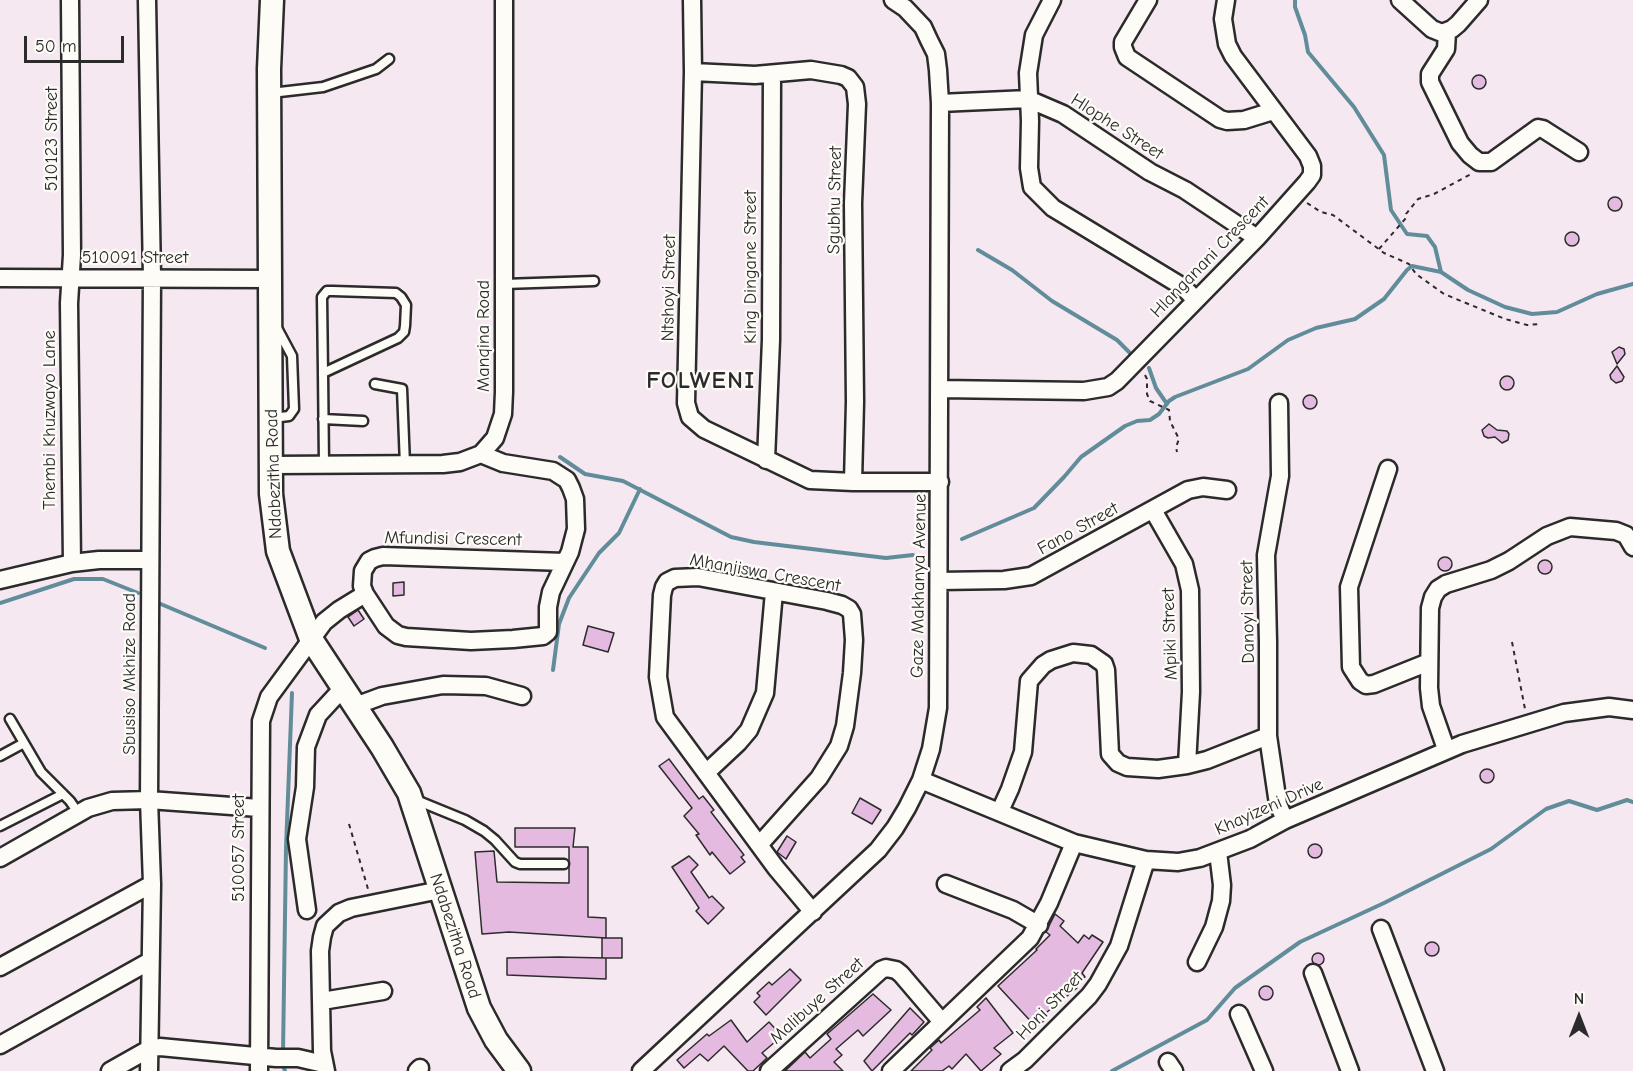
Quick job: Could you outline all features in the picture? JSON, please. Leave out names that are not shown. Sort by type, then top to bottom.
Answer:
[{"type":"street","name":"510123 Street","points":[[70,0],[70,278]]},
{"type":"street","points":[[147,0],[152,277]]},
{"type":"street","name":"Ndabezitha Road","points":[[272,0],[270,93],[271,494],[278,551],[311,639],[403,781],[411,798],[479,1008],[496,1040],[519,1071]]},
{"type":"street","name":"Manqina Road","points":[[481,454],[495,438],[502,414],[504,0]]},
{"type":"street","name":"Ntshoyi Street","points":[[692,0],[693,72],[687,410],[695,423],[704,429],[810,480],[940,482]]},
{"type":"street","points":[[1052,0],[1034,35],[1028,73],[1030,180],[1035,192],[1053,207],[1183,287],[1196,300]]},
{"type":"street","points":[[1148,0],[1123,42],[1127,57],[1220,119],[1244,120],[1273,111]]},
{"type":"street","name":"Hlanganani Crescent","points":[[940,389],[1095,390],[1117,381],[1257,238],[1312,175],[1312,166],[1308,156],[1233,56],[1227,44],[1223,19],[1226,0]]},
{"type":"street","points":[[1400,0],[1437,32],[1447,32],[1458,24],[1479,0]]},
{"type":"street","name":"Gaze Makhanya Avenue","points":[[641,1071],[878,850],[895,828],[921,780],[931,749],[938,708],[940,103],[936,54],[922,27],[904,3]]},
{"type":"street","points":[[1447,32],[1446,49],[1430,74],[1430,82],[1460,143],[1470,155],[1484,163],[1491,162],[1501,157],[1538,128],[1579,152]]},
{"type":"street","name":"Sgubhu Street","points":[[693,72],[772,75],[805,70],[841,75],[853,83],[857,94],[853,203],[855,402],[853,482]]},
{"type":"street","name":"King Dingane Street","points":[[766,460],[771,340],[772,75]]},
{"type":"street","name":"Hlophe Street","points":[[940,103],[1028,99],[1075,120],[1150,172],[1185,190],[1257,238]]},
{"type":"street","name":"Sbusiso Mkhize Road","points":[[149,1071],[152,884],[149,800],[152,277]]},
{"type":"street","name":"510091 Street","points":[[0,278],[271,279]]},
{"type":"street","name":"Thembi Khuzwayo Lane","points":[[70,278],[72,563]]},
{"type":"street","name":"Danoyi Street","points":[[1279,402],[1280,476],[1266,555],[1268,736],[1278,804],[1285,820]]},
{"type":"street","points":[[271,465],[443,464],[460,462],[481,454],[503,463],[553,471],[567,480],[575,499],[576,529],[574,541],[551,592],[548,607],[550,628],[543,636],[486,641],[398,636],[386,626],[365,594]]},
{"type":"street","points":[[1388,470],[1349,587],[1351,667],[1360,681],[1366,685],[1430,662]]},
{"type":"street","name":"Fano Street","points":[[939,581],[1004,580],[1031,576],[1188,490],[1196,488],[1227,490]]},
{"type":"street","name":"Mpiki Street","points":[[1153,510],[1184,564],[1190,590],[1191,692],[1187,765]]},
{"type":"street","points":[[1446,750],[1431,706],[1430,608],[1438,589],[1446,584],[1491,570],[1547,536],[1570,527],[1616,531],[1626,535],[1633,547]]},
{"type":"street","name":"Mfundisi Crescent","points":[[365,594],[361,579],[363,571],[369,561],[383,556],[565,562]]},
{"type":"street","points":[[0,580],[72,563],[99,560],[150,560]]},
{"type":"street","name":"Mhanjiswa Crescent","points":[[760,844],[819,778],[839,746],[849,700],[854,640],[852,614],[849,609],[827,601],[698,577],[675,578],[667,582],[664,587],[658,658],[659,685],[665,717],[760,844],[813,912]]},
{"type":"street","points":[[706,772],[749,730],[765,693],[774,592]]},
{"type":"street","name":"510057 Street","points":[[259,1064],[259,735],[264,710],[279,682],[311,639],[332,615],[365,594]]},
{"type":"street","points":[[1000,811],[1011,789],[1023,752],[1029,681],[1042,665],[1073,653],[1092,655],[1104,664],[1110,754],[1113,759],[1127,767],[1141,769],[1187,765],[1207,760],[1268,736]]},
{"type":"street","points":[[307,910],[297,839],[305,787],[306,747],[318,715],[349,697],[382,696],[442,685],[486,686],[522,696]]},
{"type":"street","name":"Khayizeni Drive","points":[[921,780],[1074,843],[1146,860],[1178,862],[1218,852],[1250,839],[1285,820],[1446,750],[1564,713],[1609,707],[1633,710]]},
{"type":"street","points":[[0,858],[88,808],[112,801],[149,800],[259,808]]},
{"type":"street","points":[[891,1071],[1023,946],[1039,925],[1074,843]]},
{"type":"street","points":[[1197,962],[1214,927],[1221,901],[1218,852]]},
{"type":"street","name":"Honi Street","points":[[1010,1071],[1032,1053],[1098,984],[1119,946],[1146,860]]},
{"type":"street","points":[[0,967],[152,884]]},
{"type":"street","points":[[946,884],[1013,910],[1039,925]]},
{"type":"street","points":[[110,1071],[149,1049],[177,1048],[259,1064],[298,1058],[325,1068],[320,951],[325,926],[339,913],[373,903],[440,890]]},
{"type":"street","points":[[1381,929],[1435,1071]]},
{"type":"street","points":[[0,1045],[150,961]]},
{"type":"street","name":"Malibuye Street","points":[[769,1071],[881,969],[891,968],[901,974],[942,1022]]},
{"type":"street","points":[[1313,973],[1350,1071]]},
{"type":"street","points":[[322,1001],[383,991]]},
{"type":"street","points":[[1239,1014],[1264,1071]]},
{"type":"lane","points":[[270,93],[323,87],[376,69],[389,59]]},
{"type":"lane","points":[[504,284],[594,281]]},
{"type":"lane","points":[[322,373],[398,338],[404,332],[406,305],[401,297],[396,293],[327,291],[324,293],[322,302],[322,373],[324,464]]},
{"type":"lane","points":[[375,384],[402,389],[405,465]]},
{"type":"lane","points":[[324,420],[363,421]]},
{"type":"lane","points":[[10,719],[41,772],[79,814]]},
{"type":"lane","points":[[0,756],[24,743]]},
{"type":"lane","points":[[0,826],[63,794]]},
{"type":"lane","points":[[411,798],[465,820],[484,831],[520,864],[564,864]]},
{"type":"path","points":[[1379,249],[1406,218],[1406,214],[1418,199],[1434,194],[1477,170],[1484,163]]},
{"type":"path","points":[[1297,194],[1305,202],[1322,212],[1333,215],[1379,249],[1409,264],[1416,274],[1444,294],[1505,319],[1527,325],[1539,324]]},
{"type":"path","points":[[1134,364],[1147,379],[1147,394],[1150,401],[1169,410],[1170,422],[1179,439],[1177,452]]},
{"type":"path","points":[[1512,642],[1527,724]]},
{"type":"path","points":[[349,824],[373,903]]},
{"type":"building","points":[[1479,75],[1484,77],[1486,82],[1484,87],[1479,89],[1474,87],[1472,82],[1474,77]]},
{"type":"building","points":[[1615,197],[1620,199],[1622,204],[1620,209],[1615,211],[1610,209],[1608,204],[1610,199]]},
{"type":"building","points":[[1572,232],[1577,234],[1579,239],[1577,244],[1572,246],[1567,244],[1565,239],[1567,234]]},
{"type":"building","points":[[1619,347],[1624,349],[1625,354],[1617,364],[1612,352]]},
{"type":"building","points":[[1617,366],[1624,377],[1622,381],[1616,383],[1610,375]]},
{"type":"building","points":[[1507,376],[1512,378],[1514,383],[1512,388],[1507,390],[1502,388],[1500,383],[1502,378]]},
{"type":"building","points":[[1310,395],[1315,397],[1317,402],[1315,407],[1310,409],[1305,407],[1303,402],[1305,397]]},
{"type":"building","points":[[1489,424],[1497,430],[1507,431],[1508,440],[1502,443],[1495,437],[1484,436],[1482,430]]},
{"type":"building","points":[[1445,557],[1450,559],[1452,564],[1450,569],[1445,571],[1440,569],[1438,564],[1440,559]]},
{"type":"building","points":[[1545,560],[1550,562],[1552,567],[1550,572],[1545,574],[1540,572],[1538,567],[1540,562]]},
{"type":"building","points":[[404,582],[404,595],[393,596],[393,583]]},
{"type":"building","points":[[358,610],[364,619],[354,626],[348,617]]},
{"type":"building","points":[[588,626],[614,633],[608,652],[583,645]]},
{"type":"building","points":[[669,759],[699,799],[703,796],[714,810],[711,812],[744,855],[741,857],[745,862],[730,874],[712,852],[710,855],[696,835],[699,834],[684,816],[692,808],[659,766]]},
{"type":"building","points":[[1487,769],[1492,771],[1494,776],[1492,781],[1487,783],[1482,781],[1480,776],[1482,771]]},
{"type":"building","points":[[860,798],[881,810],[872,824],[852,813]]},
{"type":"building","points":[[515,828],[575,828],[573,847],[588,847],[588,917],[606,918],[606,938],[509,932],[482,934],[475,852],[494,851],[497,882],[569,883],[569,847],[515,847]]},
{"type":"building","points":[[787,836],[796,842],[786,859],[777,852]]},
{"type":"building","points":[[1315,844],[1320,846],[1322,851],[1320,856],[1315,858],[1310,856],[1308,851],[1310,846]]},
{"type":"building","points":[[689,856],[698,865],[691,872],[709,898],[712,896],[724,908],[708,924],[696,911],[699,908],[672,867]]},
{"type":"building","points":[[1055,914],[1064,921],[1060,926],[1078,943],[1084,935],[1089,939],[1092,935],[1103,942],[1082,973],[1085,977],[1074,985],[1077,988],[1042,1016],[1045,1020],[1036,1027],[998,986],[1050,935],[1046,932]]},
{"type":"building","points":[[602,938],[622,938],[622,958],[602,958]]},
{"type":"building","points":[[1432,942],[1437,944],[1439,949],[1437,954],[1432,956],[1427,954],[1425,949],[1427,944]]},
{"type":"building","points":[[1320,953],[1324,959],[1320,965],[1316,965],[1312,957]]},
{"type":"building","points":[[507,958],[606,958],[606,979],[507,975]]},
{"type":"building","points":[[790,969],[801,980],[766,1015],[754,1002],[760,996],[757,993],[769,982],[772,985]]},
{"type":"building","points":[[1266,986],[1271,988],[1273,993],[1271,998],[1266,1000],[1261,998],[1259,993],[1261,988]]},
{"type":"building","points":[[873,994],[891,1010],[863,1036],[858,1030],[836,1049],[842,1055],[834,1062],[843,1071],[785,1071],[805,1052],[810,1058],[831,1039],[827,1034]]},
{"type":"building","points":[[986,998],[1013,1033],[994,1048],[1001,1054],[981,1071],[966,1054],[952,1069],[949,1066],[942,1071],[911,1071],[939,1040],[941,1043],[980,1010],[977,1007]]},
{"type":"building","points":[[910,1008],[924,1022],[872,1071],[864,1061]]},
{"type":"building","points":[[731,1020],[747,1042],[769,1022],[782,1036],[762,1053],[767,1058],[753,1071],[748,1071],[724,1046],[708,1061],[700,1054],[684,1068],[677,1060],[707,1034],[709,1036]]},
{"type":"waterway","points":[[1295,0],[1308,52],[1354,107],[1384,155],[1391,210],[1407,234],[1427,236],[1435,247],[1441,272],[1468,290],[1505,307],[1532,314],[1557,312],[1597,294],[1633,284]]},
{"type":"waterway","points":[[978,250],[1012,270],[1052,301],[1117,340],[1130,353]]},
{"type":"waterway","points":[[962,539],[1034,508],[1081,457],[1125,426],[1137,421],[1150,420],[1175,397],[1248,369],[1288,340],[1316,328],[1355,319],[1384,299],[1412,266],[1441,272]]},
{"type":"waterway","points":[[1149,368],[1156,388],[1167,404]]},
{"type":"waterway","points":[[560,457],[585,474],[623,481],[731,537],[754,542],[886,558],[913,555]]},
{"type":"waterway","points":[[553,670],[559,624],[569,598],[599,553],[619,533],[640,489]]},
{"type":"waterway","points":[[0,603],[74,579],[103,579],[138,593]]},
{"type":"waterway","points":[[156,602],[265,648]]},
{"type":"waterway","points":[[283,1053],[286,848],[292,693]]},
{"type":"waterway","points":[[1112,1071],[1207,1020],[1235,988],[1300,942],[1491,849],[1546,809],[1569,801],[1597,810],[1627,800],[1633,802]]},
{"type":"district","name":"FOLWENI","points":[[701,381]]}]
